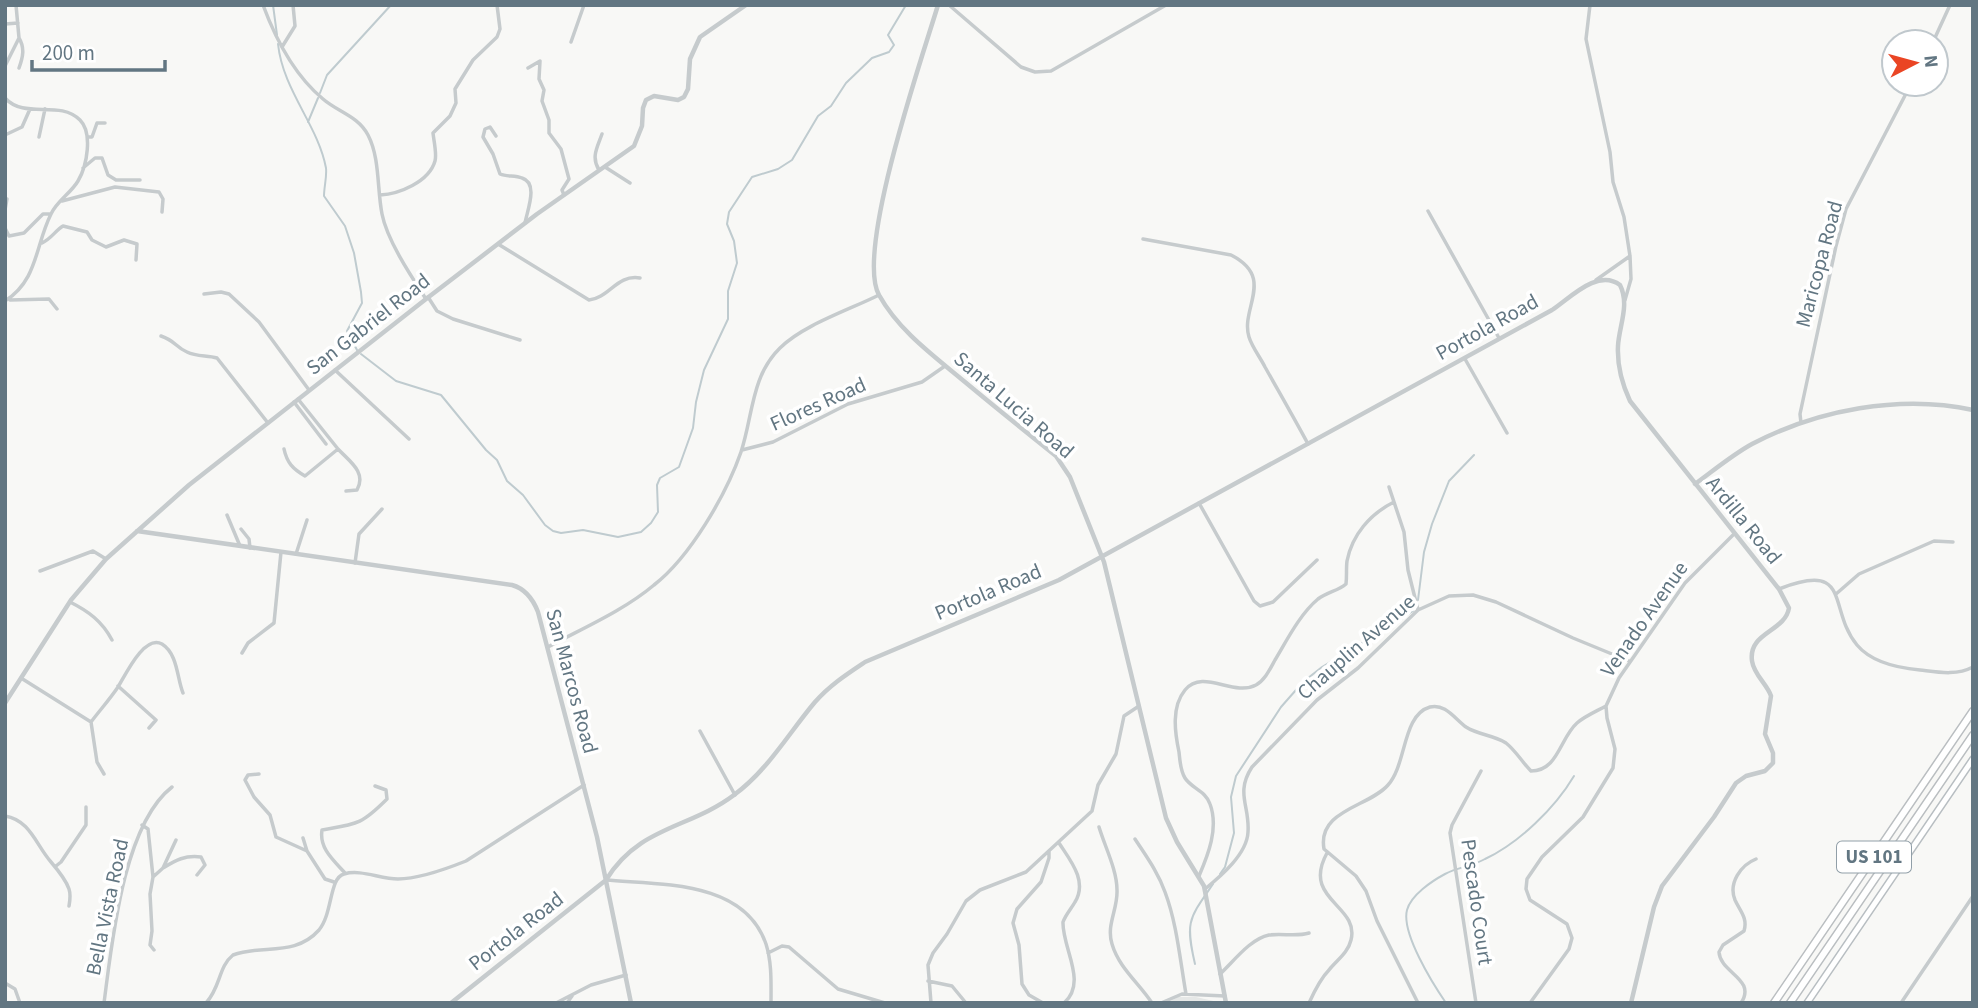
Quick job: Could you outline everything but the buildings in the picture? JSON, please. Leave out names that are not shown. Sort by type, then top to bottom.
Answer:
[{"type":"highway","name":"US 101","points":[[1774,1003],[1973,711]]},
{"type":"highway","name":"US 101","points":[[1790,1003],[1973,735]]},
{"type":"main road","points":[[1807,1003],[1973,759]]},
{"type":"street","points":[[16,5],[19,38],[23,44],[23,58],[19,68]]},
{"type":"street","points":[[263,5],[282,47],[310,88],[353,118],[366,132],[374,153],[382,214],[389,236],[427,298],[437,311],[453,319],[520,340]]},
{"type":"street","points":[[282,47],[295,26],[293,5]]},
{"type":"street","points":[[380,195],[408,188],[429,173],[436,160],[433,133],[450,116],[456,103],[455,89],[473,60],[497,37],[497,5]]},
{"type":"street","points":[[571,42],[584,5]]},
{"type":"street","name":"San Gabriel Road","points":[[5,703],[69,602],[93,571],[175,496],[296,400],[525,223],[634,146],[642,126],[646,100],[654,96],[678,100],[684,97],[688,89],[690,59],[700,37],[746,5]]},
{"type":"street","name":"Santa Lucia Road","points":[[938,5],[887,181],[872,268],[873,279],[879,295],[912,337],[1063,464],[1102,558],[1166,818],[1205,890],[1226,1003]]},
{"type":"street","points":[[949,5],[1021,67],[1035,72],[1052,70],[1166,5]]},
{"type":"street","name":"Ardilla Road","points":[[1590,5],[1586,39],[1630,256],[1630,279],[1618,354],[1622,383],[1636,410],[1789,605],[1787,616],[1782,623],[1760,638],[1752,656],[1754,669],[1771,696],[1765,734],[1774,756],[1773,763],[1765,771],[1746,776],[1736,783],[1662,886],[1654,907],[1631,1003]]},
{"type":"street","points":[[1939,28],[1950,5]]},
{"type":"street","points":[[5,24],[18,23]]},
{"type":"street","points":[[5,66],[19,38]]},
{"type":"street","points":[[528,68],[540,61],[539,79],[544,90],[542,101],[549,120],[549,133],[561,149],[569,179],[562,190],[564,195]]},
{"type":"street","name":"Maricopa Road","points":[[1801,423],[1800,414],[1846,209],[1905,98]]},
{"type":"street","points":[[5,99],[16,106],[64,111],[74,115],[85,128],[87,137],[78,181],[51,214],[24,286],[7,300]]},
{"type":"street","points":[[5,135],[22,127],[30,108]]},
{"type":"street","points":[[39,137],[45,109]]},
{"type":"street","points":[[87,137],[92,137],[97,123],[105,123]]},
{"type":"street","points":[[496,136],[491,127],[485,129],[483,137],[500,174],[520,177],[528,181],[532,188],[525,223]]},
{"type":"street","points":[[602,134],[594,163],[631,183]]},
{"type":"street","points":[[82,169],[95,158],[102,158],[108,175],[116,180],[140,180]]},
{"type":"street","points":[[60,202],[115,187],[135,188],[159,192],[163,199],[162,212]]},
{"type":"street","points":[[5,210],[6,199]]},
{"type":"street","points":[[1428,211],[1499,338]]},
{"type":"street","points":[[5,228],[9,236],[24,233],[43,214],[51,214]]},
{"type":"street","points":[[40,244],[63,226],[87,232],[92,240],[106,247],[124,240],[136,244],[136,260]]},
{"type":"street","points":[[1143,239],[1231,255],[1242,260],[1254,279],[1248,336],[1308,443]]},
{"type":"street","points":[[498,244],[589,300],[595,300],[621,280],[632,276],[640,278]]},
{"type":"street","name":"Portola Road","points":[[451,1003],[606,880],[624,856],[639,843],[703,814],[735,795],[757,776],[817,700],[841,677],[865,662],[1038,589],[1102,558],[1552,310],[1630,256]]},
{"type":"street","points":[[1594,281],[1606,279],[1617,283],[1622,289],[1625,302]]},
{"type":"street","points":[[204,294],[229,294],[259,322],[309,390]]},
{"type":"street","points":[[548,647],[633,600],[663,578],[687,550],[719,500],[741,452],[755,391],[775,353],[786,342],[809,329],[879,295]]},
{"type":"street","points":[[7,300],[49,299],[57,309]]},
{"type":"street","points":[[161,336],[173,340],[184,351],[197,356],[217,358],[268,423]]},
{"type":"street","points":[[1464,358],[1507,433]]},
{"type":"street","name":"Flores Road","points":[[741,452],[745,448],[774,442],[848,404],[926,380],[945,366]]},
{"type":"street","points":[[335,370],[409,439]]},
{"type":"street","points":[[296,400],[326,444]]},
{"type":"street","points":[[296,400],[359,471],[361,483],[357,490],[345,491]]},
{"type":"street","points":[[1695,484],[1751,445],[1801,423],[1832,414],[1885,405],[1946,406],[1973,410]]},
{"type":"street","points":[[284,450],[286,461],[305,476],[338,449]]},
{"type":"street","points":[[1389,487],[1404,532],[1408,570],[1418,610]]},
{"type":"street","points":[[1199,876],[1212,835],[1212,815],[1206,796],[1187,781],[1181,769],[1174,729],[1183,692],[1190,685],[1209,681],[1235,689],[1247,689],[1258,684],[1311,605],[1346,584],[1347,559],[1354,540],[1380,509],[1394,502]]},
{"type":"street","points":[[1199,503],[1254,601],[1260,606],[1273,602],[1317,560]]},
{"type":"street","points":[[355,563],[359,534],[382,509]]},
{"type":"street","points":[[227,515],[240,547]]},
{"type":"street","points":[[296,554],[307,520]]},
{"type":"street","points":[[241,529],[249,539],[250,548]]},
{"type":"street","name":"San Marcos Road","points":[[136,531],[517,586],[529,595],[535,605],[548,647],[584,785],[631,1003]]},
{"type":"street","name":"Venado Avenue","points":[[1530,1003],[1569,949],[1572,938],[1567,924],[1531,900],[1526,889],[1527,879],[1542,858],[1583,817],[1613,768],[1615,749],[1606,706],[1629,661],[1685,583],[1734,534]]},
{"type":"street","points":[[1836,594],[1859,574],[1934,541],[1953,542]]},
{"type":"street","points":[[40,571],[93,551],[106,559]]},
{"type":"street","points":[[242,653],[248,643],[274,623],[281,552]]},
{"type":"street","points":[[1779,589],[1802,580],[1813,579],[1825,584],[1836,594],[1852,638],[1860,649],[1894,666],[1933,672],[1958,672],[1973,667]]},
{"type":"street","name":"Chauplin Avenue","points":[[1205,890],[1232,863],[1246,841],[1248,828],[1242,790],[1252,767],[1317,699],[1358,668],[1418,610],[1449,596],[1479,597],[1511,608],[1629,661]]},
{"type":"street","points":[[69,602],[86,610],[112,640]]},
{"type":"street","points":[[104,774],[97,762],[91,722],[139,652],[161,643],[180,674],[183,693]]},
{"type":"street","points":[[21,678],[91,722]]},
{"type":"street","points":[[118,686],[156,720],[149,728]]},
{"type":"street","points":[[931,1003],[928,965],[933,953],[971,896],[1004,879],[1023,874],[1092,811],[1098,785],[1116,754],[1124,716],[1139,706]]},
{"type":"street","points":[[1418,1003],[1377,921],[1366,891],[1352,873],[1327,853],[1323,839],[1327,827],[1335,818],[1388,785],[1401,762],[1412,722],[1425,709],[1435,706],[1446,709],[1473,731],[1505,743],[1531,771],[1538,771],[1553,760],[1578,722],[1606,706]]},
{"type":"street","points":[[701,731],[735,795]]},
{"type":"street","name":"Pescado Court","points":[[1476,1003],[1450,833],[1481,771]]},
{"type":"street","points":[[259,774],[248,775],[245,780],[254,797],[270,815],[276,838],[307,851]]},
{"type":"street","points":[[206,1003],[216,991],[224,966],[233,956],[298,946],[316,933],[328,914],[336,878],[345,873],[401,879],[453,866],[466,861],[584,785]]},
{"type":"street","points":[[345,873],[320,841],[322,830],[357,824],[371,815],[387,799],[386,790],[375,786]]},
{"type":"street","name":"Bella Vista Road","points":[[104,1003],[124,886],[142,825],[158,799],[172,787]]},
{"type":"street","points":[[55,866],[61,862],[86,825],[86,807]]},
{"type":"street","points":[[5,816],[15,817],[25,826],[55,866],[69,887],[69,906]]},
{"type":"street","points":[[142,825],[148,829],[153,877],[150,894],[150,945],[154,950]]},
{"type":"street","points":[[1099,827],[1117,885],[1117,901],[1110,927],[1111,942],[1126,972],[1152,1003]]},
{"type":"street","points":[[303,838],[307,851],[325,879],[334,882]]},
{"type":"street","points":[[1135,839],[1165,891],[1186,994]]},
{"type":"street","points":[[163,869],[176,840]]},
{"type":"street","points":[[1059,843],[1076,870],[1080,888],[1078,898],[1063,922],[1074,981],[1072,994],[1064,1003]]},
{"type":"street","points":[[1043,1003],[1029,995],[1022,984],[1019,945],[1013,923],[1017,909],[1041,883],[1049,851]]},
{"type":"street","points":[[1309,1003],[1327,971],[1339,960],[1351,940],[1351,929],[1345,915],[1322,888],[1321,867],[1327,853]]},
{"type":"street","points":[[153,877],[179,858],[191,856],[201,857],[205,865],[197,875]]},
{"type":"street","points":[[1741,1003],[1745,986],[1722,964],[1719,952],[1723,945],[1745,931],[1746,922],[1734,898],[1733,887],[1742,868],[1756,859]]},
{"type":"street","points":[[606,880],[688,888],[732,902],[753,920],[768,953],[771,1003]]},
{"type":"street","points":[[1901,1003],[1973,896]]},
{"type":"street","points":[[1220,974],[1254,941],[1267,936],[1309,933]]},
{"type":"street","points":[[768,953],[782,946],[789,947],[838,989],[886,1003]]},
{"type":"street","points":[[556,1003],[591,985],[626,975]]},
{"type":"street","points":[[928,981],[952,986],[966,1003]]},
{"type":"street","points":[[5,983],[15,989],[20,1003]]},
{"type":"street","points":[[567,1003],[573,994]]},
{"type":"street","points":[[1161,1003],[1172,996],[1186,994],[1224,996]]},
{"type":"shaded area","points":[[1178,997],[1196,997],[1222,1003],[1167,1003]]},
{"type":"waterway","points":[[273,5],[277,35]]},
{"type":"waterway","points":[[320,93],[327,75],[391,5]]},
{"type":"waterway","points":[[361,354],[396,381],[441,395],[497,460],[507,481],[523,495],[545,525],[553,531],[561,533],[583,530],[618,537],[641,532],[658,512],[657,485],[660,478],[679,467],[693,428],[704,370],[728,319],[728,291],[737,263],[734,241],[727,224],[729,212],[752,177],[778,169],[792,160],[818,116],[831,106],[846,83],[872,58],[889,52],[894,45],[888,35],[906,5]]},
{"type":"waterway","points":[[278,44],[286,77],[322,152],[326,168],[324,196],[345,226],[354,253],[362,303],[347,331],[357,350]]},
{"type":"waterway","points":[[308,122],[318,98]]},
{"type":"waterway","points":[[1418,600],[1424,552],[1432,524],[1449,481],[1474,455]]},
{"type":"waterway","points":[[1220,874],[1225,867],[1234,833],[1231,797],[1236,776],[1281,707],[1303,682],[1322,667],[1398,621],[1413,611],[1415,605]]},
{"type":"waterway","points":[[1446,1003],[1413,945],[1406,920],[1409,904],[1423,889],[1440,877],[1485,859],[1511,844],[1546,812],[1574,776]]},
{"type":"waterway","points":[[1195,964],[1190,938],[1191,921],[1213,884]]}]
